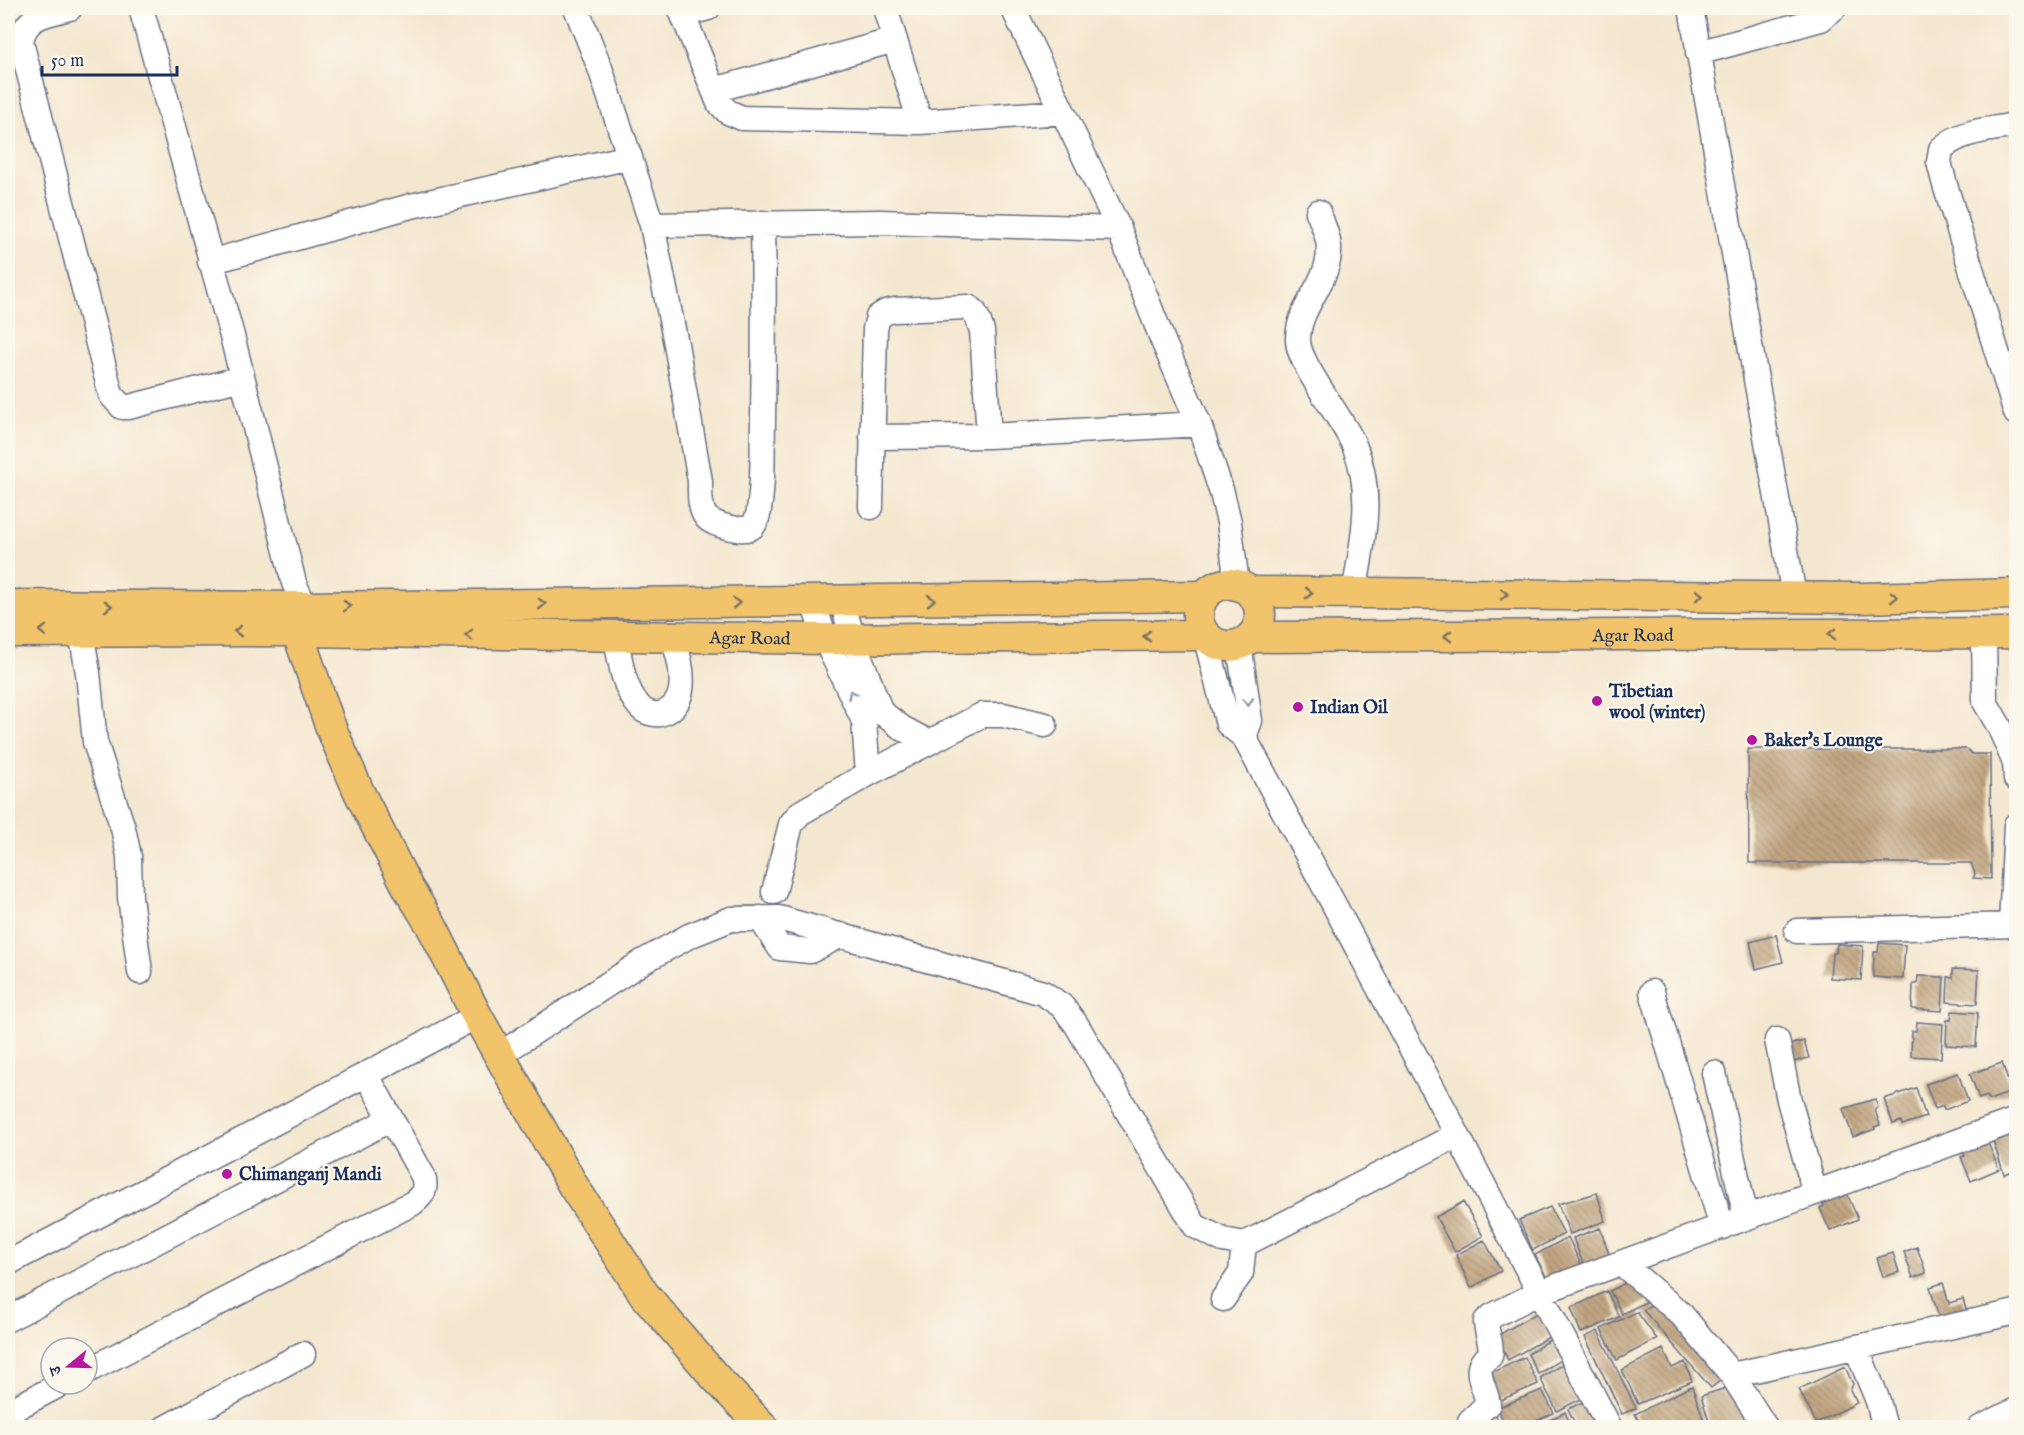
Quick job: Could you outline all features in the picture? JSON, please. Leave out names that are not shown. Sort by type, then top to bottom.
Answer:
[{"type":"main road","points":[[1205,635],[1197,616],[1199,605],[1211,588],[1221,584],[1244,588],[1354,594],[1861,598],[2016,594]]},
{"type":"main road","points":[[1244,588],[1257,600],[1260,609],[1257,629],[1245,641]]},
{"type":"main road","points":[[8,632],[81,631],[299,612],[509,605],[1204,596]]},
{"type":"main road","points":[[8,605],[299,612]]},
{"type":"main road","points":[[509,605],[510,636]]},
{"type":"main road","points":[[299,612],[331,728],[359,792],[477,1016],[574,1187],[644,1294],[715,1377],[764,1428]]},
{"type":"main road","name":"Agar Road","points":[[299,612],[510,636],[839,639],[1205,635],[1213,642],[1233,646],[1245,641],[2016,633]]},
{"type":"street","points":[[70,8],[31,20],[23,31],[21,42],[111,395],[122,407],[129,407],[242,378]]},
{"type":"street","points":[[141,8],[242,378],[299,612]]},
{"type":"street","points":[[576,8],[600,68],[652,225],[696,458],[704,515],[711,521],[724,526],[748,529],[753,526],[759,510],[762,470],[765,338],[763,224]]},
{"type":"street","points":[[708,8],[682,11],[719,103],[728,112],[742,118],[920,122],[1062,112]]},
{"type":"street","points":[[885,8],[920,122]]},
{"type":"street","points":[[1013,8],[1119,229],[1163,341],[1199,424],[1226,512],[1244,588]]},
{"type":"street","points":[[1691,8],[1794,596]]},
{"type":"street","points":[[1698,53],[1821,19],[1834,8]]},
{"type":"street","points":[[714,90],[895,40]]},
{"type":"street","points":[[2015,401],[1939,162],[1941,149],[1953,138],[2016,125]]},
{"type":"street","points":[[210,262],[411,206],[630,157]]},
{"type":"street","points":[[1318,212],[1329,245],[1328,264],[1299,326],[1298,344],[1354,446],[1364,480],[1366,522],[1354,594]]},
{"type":"street","points":[[652,225],[880,222],[1119,229]]},
{"type":"street","points":[[871,507],[875,329],[878,317],[886,312],[968,307],[973,310],[982,331],[989,436]]},
{"type":"street","points":[[872,437],[989,436],[1199,424]]},
{"type":"street","points":[[828,602],[839,639],[872,716],[868,774]]},
{"type":"street","points":[[81,631],[95,742],[123,828],[129,856],[130,897],[140,972]]},
{"type":"street","points":[[1984,633],[1985,702],[1999,726],[2015,763],[2016,780]]},
{"type":"street","points":[[1205,635],[1228,724],[1244,737],[1457,1135],[1610,1428]]},
{"type":"street","points":[[616,637],[622,670],[631,694],[640,708],[649,714],[659,714],[672,708],[679,697],[680,656],[672,637]]},
{"type":"street","points":[[1244,737],[1250,721],[1245,641]]},
{"type":"street","points":[[774,892],[794,818],[868,774],[982,715],[1003,715],[1045,725]]},
{"type":"street","points":[[872,716],[928,742]]},
{"type":"street","points":[[1797,931],[2014,925],[2016,825]]},
{"type":"street","points":[[499,1055],[642,962],[689,936],[731,919],[779,918],[1043,993],[1062,1006],[1076,1024],[1195,1226],[1223,1240],[1244,1244],[1457,1135]]},
{"type":"street","points":[[1652,992],[1722,1227]]},
{"type":"street","points":[[8,1263],[477,1016]]},
{"type":"street","points":[[1778,1040],[1789,1100],[1815,1193]]},
{"type":"street","points":[[1714,1073],[1746,1218]]},
{"type":"street","points":[[99,1365],[413,1203],[422,1196],[426,1185],[423,1176],[366,1074]]},
{"type":"street","points":[[8,1320],[391,1119]]},
{"type":"street","points":[[1470,1428],[1470,1421],[1488,1404],[1478,1372],[1479,1366],[1490,1356],[1492,1349],[1486,1332],[1486,1321],[1538,1293],[2016,1120]]},
{"type":"street","points":[[1223,1299],[1241,1273],[1244,1244]]},
{"type":"street","points":[[1621,1263],[1681,1314],[1732,1375],[1766,1428]]},
{"type":"street","points":[[1732,1375],[2016,1312]]},
{"type":"street","points":[[1856,1347],[1878,1401],[1884,1428]]},
{"type":"street","points":[[165,1428],[303,1354]]},
{"type":"street","points":[[8,1412],[39,1396]]},
{"type":"street","points":[[1980,1428],[2016,1410]]},
{"type":"building","points":[[1748,749],[1967,749],[1972,754],[1990,754],[1991,879],[1973,878],[1975,874],[1971,863],[1749,863]]},
{"type":"building","points":[[1776,935],[1783,962],[1756,969],[1750,942]]},
{"type":"building","points":[[1879,943],[1905,945],[1903,979],[1873,977],[1874,952],[1878,952]]},
{"type":"building","points":[[1837,944],[1863,946],[1861,980],[1830,978],[1832,953],[1836,953]]},
{"type":"building","points":[[1953,969],[1979,970],[1977,1004],[1947,1002],[1948,977],[1953,978]]},
{"type":"building","points":[[1918,976],[1944,977],[1942,1011],[1912,1009],[1913,984],[1917,984]]},
{"type":"building","points":[[1952,1011],[1978,1013],[1976,1047],[1946,1045],[1947,1020],[1951,1020]]},
{"type":"building","points":[[1917,1022],[1943,1024],[1941,1058],[1911,1056],[1912,1031],[1916,1031]]},
{"type":"building","points":[[1804,1041],[1809,1058],[1789,1063],[1784,1046]]},
{"type":"building","points":[[2002,1063],[2012,1092],[1989,1100],[1987,1096],[1979,1099],[1970,1074]]},
{"type":"building","points":[[1958,1073],[1968,1101],[1944,1110],[1943,1106],[1935,1109],[1926,1084]]},
{"type":"building","points":[[1916,1088],[1926,1117],[1902,1125],[1901,1121],[1893,1124],[1884,1099]]},
{"type":"building","points":[[1875,1099],[1878,1107],[1875,1110],[1880,1125],[1853,1137],[1843,1109]]},
{"type":"building","points":[[2016,1130],[2016,1170],[2004,1174],[1992,1138]]},
{"type":"building","points":[[1986,1138],[1999,1169],[1971,1181],[1961,1157],[1965,1156],[1962,1148]]},
{"type":"building","points":[[1844,1187],[1858,1219],[1830,1231],[1820,1208],[1824,1206],[1820,1198]]},
{"type":"building","points":[[1597,1193],[1605,1221],[1570,1234],[1558,1204]]},
{"type":"building","points":[[1463,1202],[1483,1236],[1455,1252],[1436,1217]]},
{"type":"building","points":[[1550,1207],[1564,1234],[1533,1250],[1519,1220]]},
{"type":"building","points":[[1600,1228],[1610,1257],[1585,1269],[1573,1238]]},
{"type":"building","points":[[1568,1237],[1583,1269],[1550,1284],[1535,1255]]},
{"type":"building","points":[[1484,1240],[1501,1271],[1471,1288],[1456,1255]]},
{"type":"building","points":[[1917,1247],[1926,1273],[1913,1278],[1904,1252]]},
{"type":"building","points":[[1893,1253],[1899,1272],[1883,1277],[1877,1258]]},
{"type":"building","points":[[1631,1280],[1652,1299],[1622,1314],[1610,1291]]},
{"type":"building","points":[[1943,1283],[1949,1303],[1963,1299],[1967,1313],[1940,1321],[1930,1287]]},
{"type":"building","points":[[1607,1291],[1619,1317],[1581,1333],[1571,1308]]},
{"type":"building","points":[[1659,1300],[1725,1377],[1711,1388],[1643,1310]]},
{"type":"building","points":[[1538,1312],[1549,1337],[1508,1360],[1497,1336]]},
{"type":"building","points":[[1637,1312],[1657,1339],[1617,1360],[1601,1329]]},
{"type":"building","points":[[1598,1331],[1636,1408],[1622,1414],[1585,1337]]},
{"type":"building","points":[[1551,1339],[1562,1359],[1538,1374],[1528,1354]]},
{"type":"building","points":[[1663,1349],[1672,1368],[1685,1362],[1692,1381],[1638,1404],[1622,1370]]},
{"type":"building","points":[[1525,1357],[1538,1384],[1501,1400],[1489,1374]]},
{"type":"building","points":[[1566,1362],[1585,1397],[1557,1411],[1540,1378]]},
{"type":"building","points":[[1845,1367],[1853,1384],[1850,1390],[1857,1403],[1816,1423],[1799,1389]]},
{"type":"building","points":[[1692,1386],[1704,1421],[1692,1428],[1643,1428],[1635,1414]]},
{"type":"building","points":[[1732,1386],[1751,1419],[1711,1428],[1701,1396]]},
{"type":"building","points":[[1542,1390],[1554,1413],[1520,1428],[1507,1428],[1497,1408]]},
{"type":"building","points":[[1587,1400],[1597,1426],[1577,1428],[1568,1409]]},
{"type":"building","points":[[1565,1412],[1572,1428],[1534,1428]]},
{"type":"building","points":[[1495,1413],[1501,1428],[1480,1428]]},
{"type":"place","name":"Tibetian wool (winter)","points":[[1597,701]]},
{"type":"place","name":"Indian Oil","points":[[1298,707]]},
{"type":"place","name":"Baker's Lounge","points":[[1752,740]]},
{"type":"place","name":"Chimanganj Mandi","points":[[227,1174]]}]
